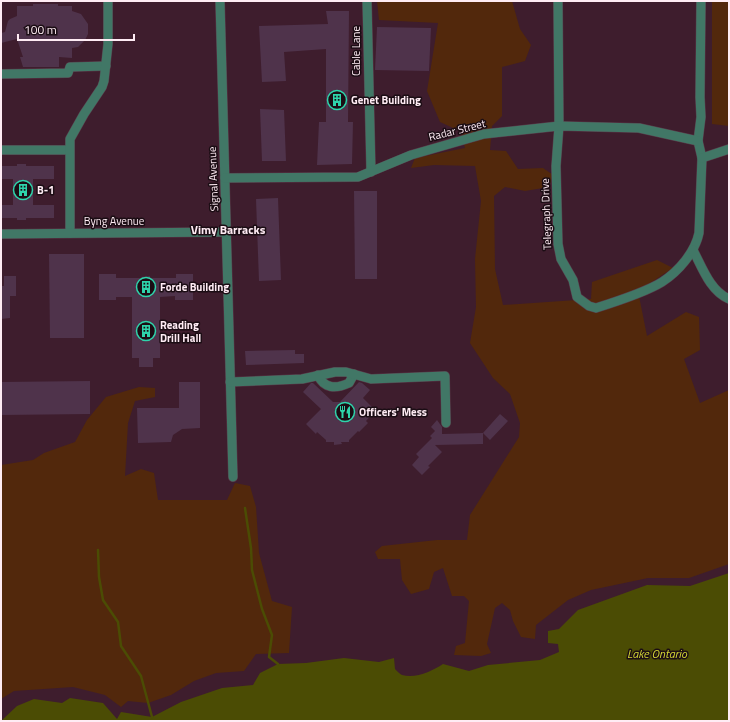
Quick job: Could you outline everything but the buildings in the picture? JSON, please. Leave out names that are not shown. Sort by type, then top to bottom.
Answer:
[{"type":"street","points":[[70,233],[70,139],[102,87],[106,66],[108,1]]},
{"type":"street","name":"Signal Avenue","points":[[220,1],[233,477]]},
{"type":"street","name":"Cable Lane","points":[[367,1],[371,172]]},
{"type":"street","name":"Telegraph Drive","points":[[558,1],[559,126],[556,166],[558,244],[561,259],[573,280],[578,297],[589,306],[596,308],[662,282],[676,270],[693,250],[697,240],[699,233],[702,158],[698,140],[701,117],[701,1]]},
{"type":"street","points":[[1,74],[68,73],[70,67],[106,66]]},
{"type":"street","name":"Radar Street","points":[[225,178],[358,177],[411,155],[484,134],[559,126],[639,128],[698,140]]},
{"type":"street","points":[[702,158],[729,149]]},
{"type":"street","points":[[1,150],[69,150]]},
{"type":"street","name":"Byng Avenue","points":[[1,234],[226,232]]},
{"type":"street","points":[[693,250],[713,288],[729,299]]},
{"type":"street","points":[[230,382],[302,379],[335,372],[346,372],[371,379],[445,376],[446,423]]},
{"type":"street","points":[[318,375],[324,384],[339,386],[349,383],[354,374]]},
{"type":"shaded area","points":[[377,1],[512,1],[520,29],[531,45],[525,61],[502,67],[502,116],[492,126],[490,150],[506,151],[518,169],[543,168],[553,175],[549,187],[525,191],[505,187],[494,196],[495,269],[503,305],[591,299],[592,282],[657,260],[673,268],[638,291],[647,336],[686,312],[699,317],[700,350],[684,359],[700,403],[729,390],[729,564],[689,578],[648,578],[591,590],[568,600],[536,625],[535,639],[521,637],[513,621],[510,610],[502,603],[495,608],[487,644],[491,653],[481,656],[454,655],[456,646],[465,643],[469,601],[464,596],[452,596],[443,568],[434,572],[429,589],[411,594],[402,580],[400,559],[378,559],[375,552],[382,546],[437,540],[467,540],[470,515],[519,437],[520,423],[510,394],[493,378],[470,343],[476,307],[475,259],[481,201],[475,166],[434,165],[411,168],[415,158],[465,148],[460,131],[440,122],[427,91],[438,23],[379,20]]},
{"type":"shaded area","points":[[712,1],[729,1],[729,126],[712,124]]},
{"type":"shaded area","points":[[139,387],[155,388],[155,397],[135,401],[128,423],[125,476],[141,469],[154,473],[158,500],[227,500],[235,483],[250,486],[256,507],[259,553],[272,601],[292,607],[289,653],[256,654],[244,671],[216,673],[194,681],[171,695],[148,703],[128,701],[121,707],[105,695],[73,687],[14,691],[1,699],[1,465],[33,460],[44,453],[75,442],[87,420],[106,397]]},
{"type":"water","name":"Lake Ontario","points":[[729,573],[729,721],[1,721],[17,706],[34,699],[62,703],[70,698],[103,703],[117,719],[121,712],[152,717],[181,702],[222,688],[253,685],[260,673],[278,664],[306,663],[344,658],[379,662],[394,658],[395,669],[398,672],[402,675],[413,676],[429,672],[443,664],[469,671],[488,665],[540,660],[559,652],[558,644],[548,643],[548,631],[559,629],[578,610],[647,585],[690,586]]},
{"type":"waterway","points":[[245,508],[251,548],[252,570],[262,609],[272,635],[269,657],[278,664]]},
{"type":"waterway","points":[[98,550],[99,577],[103,600],[118,622],[121,646],[141,676],[152,717]]},
{"type":"place","name":"Genet Building","points":[[337,100]]},
{"type":"place","name":"B-1","points":[[23,190]]},
{"type":"place","name":"Forde Building","points":[[146,287]]},
{"type":"place","name":"Reading Drill Hall","points":[[146,331]]},
{"type":"place","name":"Officers' Mess","points":[[345,412]]},
{"type":"district","name":"Vimy Barracks","points":[[228,230]]}]
